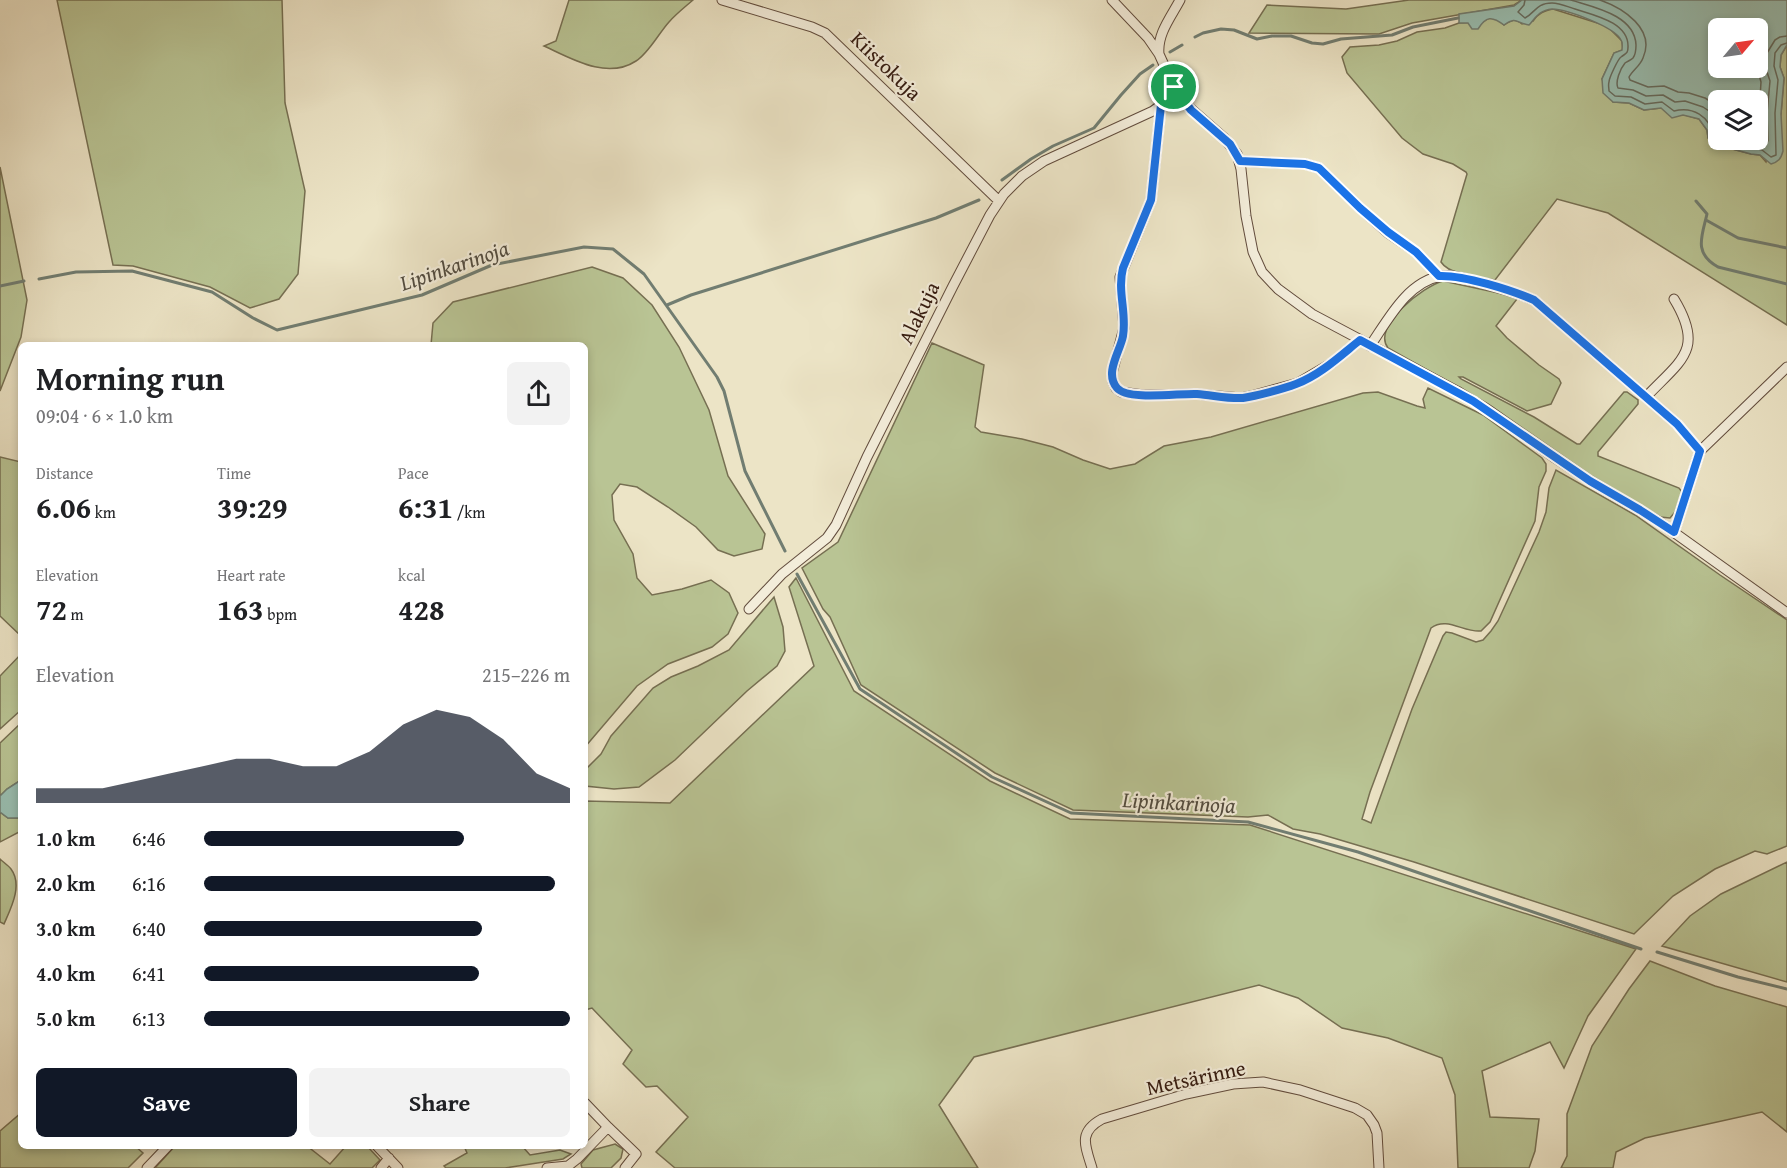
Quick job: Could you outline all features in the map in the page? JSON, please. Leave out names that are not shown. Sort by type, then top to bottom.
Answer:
[{"type":"street","name":"Kiistokuja","points":[[722,0],[825,33],[999,201]]},
{"type":"street","points":[[1112,0],[1148,38],[1159,54],[1174,87],[1191,110],[1230,144],[1240,161],[1253,252],[1262,272],[1273,285],[1312,314],[1473,401],[1590,481],[1674,532],[1787,614]]},
{"type":"street","points":[[1159,54],[1158,46],[1161,35],[1180,0]]},
{"type":"street","name":"Alakuja","points":[[749,609],[782,574],[827,538],[837,525],[867,457],[952,286],[999,201],[1022,176],[1044,161],[1143,116],[1161,105],[1174,87]]},
{"type":"street","points":[[1161,105],[1151,200],[1120,277],[1124,328],[1112,374],[1116,388],[1121,392],[1143,395],[1195,394],[1241,398],[1298,383],[1315,375],[1360,340]]},
{"type":"street","points":[[1240,161],[1305,164],[1319,168],[1360,208],[1416,252],[1439,276]]},
{"type":"street","points":[[1370,346],[1406,296],[1422,284],[1439,276],[1460,278],[1522,295],[1534,300],[1646,396],[1677,424],[1700,451]]},
{"type":"street","points":[[1646,396],[1681,360],[1688,349],[1688,327],[1674,299]]},
{"type":"street","points":[[1674,532],[1700,451],[1787,367]]},
{"type":"street","name":"Metsärinne","points":[[1092,1168],[1084,1144],[1086,1134],[1090,1126],[1102,1119],[1196,1092],[1233,1084],[1263,1082],[1300,1090],[1355,1108],[1367,1115],[1377,1133],[1379,1168]]},
{"type":"street","points":[[588,1106],[636,1154],[625,1168]]},
{"type":"street","points":[[588,1148],[608,1127]]},
{"type":"street","points":[[147,1168],[165,1149]]},
{"type":"street","points":[[380,1149],[398,1168]]},
{"type":"street","points":[[548,1168],[569,1167],[587,1149]]},
{"type":"street","points":[[381,1168],[389,1158]]},
{"type":"green space","points":[[57,0],[282,0],[285,103],[305,191],[298,274],[279,299],[250,308],[210,287],[133,266],[113,265]]},
{"type":"green space","points":[[569,0],[693,0],[669,22],[636,61],[625,66],[602,68],[590,66],[544,46],[556,41]]},
{"type":"green space","points":[[1409,0],[1522,0],[1514,5],[1412,23],[1379,34],[1249,33],[1267,5],[1346,9]]},
{"type":"green space","points":[[1553,9],[1607,26],[1622,41],[1623,50],[1614,53],[1602,79],[1613,102],[1629,103],[1644,110],[1661,108],[1699,119],[1707,130],[1708,150],[1736,150],[1760,155],[1766,162],[1781,114],[1784,78],[1780,67],[1781,55],[1787,45],[1787,325],[1608,213],[1557,199],[1495,280],[1458,273],[1441,262],[1467,174],[1453,164],[1423,154],[1402,138],[1347,73],[1342,57],[1350,47],[1397,41],[1417,32],[1445,28],[1459,23],[1483,22],[1489,18],[1496,18],[1504,25],[1513,20],[1522,24],[1533,21],[1542,13]]},
{"type":"green space","points":[[0,167],[27,300],[21,337],[0,391]]},
{"type":"green space","points":[[592,267],[623,278],[652,305],[679,347],[709,410],[728,476],[765,534],[762,549],[734,556],[718,550],[696,527],[637,487],[620,484],[612,495],[614,520],[633,554],[637,578],[652,595],[711,580],[729,593],[738,613],[728,634],[712,647],[668,664],[637,686],[588,743],[588,342],[431,342],[433,323],[453,302]]},
{"type":"green space","points":[[1443,281],[1517,297],[1496,326],[1561,383],[1551,404],[1527,411],[1459,377],[1461,379],[1534,417],[1577,444],[1580,444],[1624,392],[1638,400],[1638,404],[1598,452],[1598,456],[1679,488],[1682,492],[1675,512],[1670,518],[1660,517],[1592,476],[1488,404],[1388,348],[1385,339],[1393,318],[1424,290]]},
{"type":"green space","points":[[932,343],[984,365],[975,427],[981,432],[1053,447],[1110,469],[1135,464],[1164,446],[1211,437],[1363,393],[1378,392],[1425,408],[1423,399],[1428,388],[1483,415],[1542,458],[1546,464],[1546,471],[1539,487],[1535,521],[1490,622],[1481,631],[1449,624],[1431,628],[1362,819],[1371,823],[1412,709],[1443,636],[1446,632],[1452,633],[1476,642],[1483,640],[1498,621],[1539,532],[1546,512],[1549,488],[1556,470],[1635,515],[1787,620],[1787,846],[1767,854],[1755,851],[1715,869],[1673,896],[1634,934],[1414,862],[1320,834],[1293,829],[1268,815],[1248,817],[1073,810],[995,773],[861,685],[830,617],[823,609],[802,568],[838,542]]},
{"type":"green space","points":[[0,457],[18,461],[18,633],[0,616]]},
{"type":"green space","points":[[796,578],[854,691],[990,781],[1070,819],[1250,825],[1636,949],[1588,1016],[1564,1068],[1550,1042],[1482,1071],[1490,1117],[1539,1119],[1535,1151],[1529,1168],[1458,1168],[1455,1095],[1442,1058],[1388,1038],[1342,1028],[1298,998],[1259,985],[974,1057],[939,1105],[978,1168],[675,1168],[656,1152],[688,1117],[657,1086],[646,1087],[623,1064],[632,1050],[592,1008],[588,1009],[588,801],[670,803],[814,666],[789,587]]},
{"type":"green space","points":[[774,597],[783,627],[785,651],[777,666],[747,691],[675,760],[639,787],[614,789],[588,786],[588,767],[601,754],[611,736],[653,688],[729,650]]},
{"type":"green space","points":[[18,657],[18,713],[0,729],[0,676]]},
{"type":"green space","points":[[18,726],[18,782],[0,796],[0,743]]},
{"type":"green space","points":[[0,812],[8,818],[18,818],[18,833],[0,842]]},
{"type":"green space","points":[[0,859],[11,869],[16,882],[15,897],[4,924],[0,922]]},
{"type":"green space","points":[[1787,862],[1787,982],[1662,946],[1690,916],[1721,894]]},
{"type":"green space","points":[[1650,961],[1715,986],[1787,1007],[1787,1132],[1762,1112],[1645,1138],[1616,1152],[1613,1168],[1561,1168],[1567,1156],[1567,1114],[1592,1046]]},
{"type":"green space","points":[[18,1116],[18,1149],[138,1149],[143,1153],[128,1168],[0,1168],[0,1131]]},
{"type":"green space","points":[[615,1144],[623,1149],[621,1158],[611,1168],[582,1168],[581,1164],[593,1150]]},
{"type":"green space","points":[[172,1149],[311,1149],[330,1164],[343,1149],[370,1149],[380,1160],[372,1168],[155,1168]]},
{"type":"green space","points":[[465,1149],[525,1149],[530,1155],[560,1150],[571,1154],[563,1159],[505,1168],[446,1168],[444,1166],[467,1153]]},
{"type":"water","points":[[1522,0],[1787,0],[1787,45],[1781,55],[1780,67],[1784,78],[1781,114],[1783,151],[1780,158],[1771,164],[1760,155],[1736,150],[1768,150],[1768,90],[1708,90],[1708,138],[1707,130],[1699,119],[1683,115],[1672,118],[1661,108],[1644,110],[1629,103],[1613,102],[1603,93],[1602,79],[1614,53],[1622,50],[1622,42],[1610,30],[1590,20],[1552,9],[1541,12],[1529,25],[1514,21],[1504,25],[1489,19],[1478,29],[1472,29],[1468,23],[1459,23],[1459,14],[1514,6]]},
{"type":"water","points":[[18,782],[18,818],[8,818],[0,812],[0,796]]},
{"type":"waterway","points":[[1195,37],[1221,29],[1234,30],[1257,39],[1291,36],[1323,44],[1341,39],[1392,35],[1413,27],[1458,18]]},
{"type":"waterway","points":[[1170,52],[1182,45]]},
{"type":"waterway","points":[[1002,180],[1053,146],[1094,128],[1140,74],[1153,65]]},
{"type":"waterway","points":[[667,305],[691,295],[936,218],[979,200]]},
{"type":"waterway","points":[[1696,201],[1707,214],[1701,243],[1702,250],[1710,262],[1718,267],[1787,284]]},
{"type":"waterway","points":[[1706,220],[1738,238],[1787,248]]},
{"type":"waterway","name":"Lipinkarinoja","points":[[39,279],[76,272],[132,271],[212,292],[277,330],[422,295],[492,265],[584,247],[613,249],[644,274],[717,377],[724,391],[745,471],[785,551]]},
{"type":"waterway","name":"Lipinkarinoja","points":[[0,286],[24,281]]},
{"type":"waterway","name":"Lipinkarinoja","points":[[797,574],[860,689],[992,777],[1071,813],[1248,822],[1358,852],[1641,949]]},
{"type":"waterway","name":"Lipinkarinoja","points":[[1657,952],[1738,977],[1787,989]]},
{"type":"route","points":[[1174,87],[1191,110],[1230,144],[1240,161],[1314,165],[1388,232],[1424,259],[1439,276],[1460,278],[1534,300],[1616,369],[1677,424],[1700,451],[1674,532],[1590,481],[1457,391],[1360,340],[1315,375],[1290,386],[1241,398],[1195,394],[1130,394],[1116,388],[1113,382],[1113,366],[1124,328],[1120,277],[1151,200],[1161,105],[1174,87]]}]
